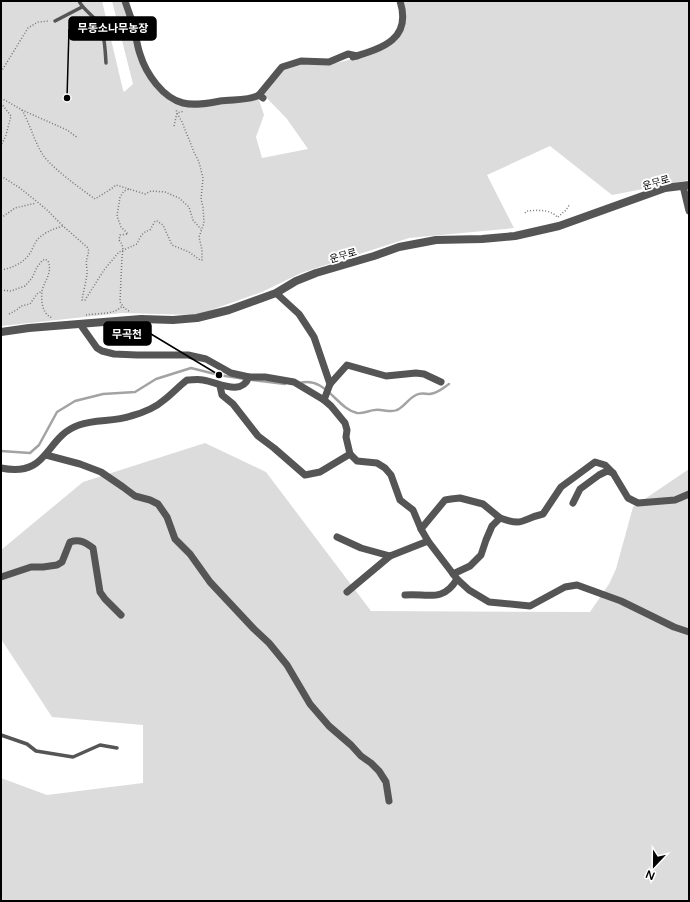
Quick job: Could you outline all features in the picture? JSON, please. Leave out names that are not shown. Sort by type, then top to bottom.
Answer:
[{"type":"street","points":[[125,1],[134,26],[139,53],[151,77],[169,97],[184,104],[261,96],[282,67],[301,62],[329,62],[348,54],[357,56]]},
{"type":"street","points":[[344,60],[392,42],[402,25],[403,16],[400,1]]},
{"type":"street","points":[[686,185],[689,211]]},
{"type":"street","name":"운무로","points":[[1,332],[29,328],[141,319],[173,320],[197,318],[229,310],[276,292],[296,281],[316,273],[399,247],[436,240],[482,239],[515,236],[559,226],[665,188],[686,185]]},
{"type":"street","points":[[276,292],[300,314],[314,337],[330,384]]},
{"type":"street","points":[[80,324],[97,348],[102,351],[114,354],[188,355],[206,359],[231,373],[248,379],[265,377],[294,382],[310,390],[331,406],[345,423],[347,430],[346,437],[350,454],[358,461],[377,463],[391,475],[400,500],[413,510],[428,541],[455,577],[468,590],[489,602],[530,606],[565,587],[577,585],[621,601],[674,627],[689,632]]},
{"type":"street","points":[[324,400],[330,384],[346,365],[386,376],[416,373],[424,374],[441,382]]},
{"type":"street","points":[[1,468],[18,470],[29,468],[46,455],[54,443],[62,435],[75,427],[100,421],[130,417],[148,410],[162,402],[187,380],[204,380],[220,386],[239,387],[244,386],[248,379]]},
{"type":"street","points":[[220,386],[222,395],[233,404],[258,436],[305,475],[320,472],[350,454]]},
{"type":"street","points":[[46,455],[80,464],[100,472],[135,496],[158,504],[167,518],[175,539],[190,554],[210,582],[269,643],[287,665],[310,704],[329,726],[361,756],[372,763],[379,771],[386,782],[389,801]]},
{"type":"street","points":[[421,529],[445,500],[460,498],[483,504],[500,518],[513,523],[524,522],[534,516],[543,514],[561,487],[595,462],[605,464],[613,473],[628,498],[638,503],[675,500],[689,494]]},
{"type":"street","points":[[572,503],[580,489],[599,475],[607,471],[613,473]]},
{"type":"street","points":[[405,595],[425,596],[443,594],[452,588],[455,577],[470,566],[481,555],[492,526],[500,518]]},
{"type":"street","points":[[337,537],[361,548],[390,556]]},
{"type":"street","points":[[1,577],[31,567],[57,565],[62,562],[70,542],[77,540],[81,541],[93,548],[100,592],[104,599],[121,615]]},
{"type":"street","points":[[348,592],[390,556],[428,541]]},
{"type":"lane","points":[[79,1],[82,7],[96,20],[102,34],[106,63]]},
{"type":"lane","points":[[55,21],[82,7]]},
{"type":"lane","points":[[1,735],[27,744],[36,751],[73,757],[100,744],[117,748]]},
{"type":"path","points":[[1,72],[28,28],[38,22],[55,21]]},
{"type":"path","points":[[1,176],[20,188],[46,209],[62,226],[90,251],[86,259],[85,266],[88,270],[82,300],[85,300],[104,270],[119,252],[137,244],[141,235],[145,231],[150,230],[155,221],[163,225],[172,245],[189,252],[202,260],[199,237],[204,218],[201,199],[204,184],[202,170],[182,122],[169,97]]},
{"type":"path","points":[[1,98],[22,110],[67,130],[78,138]]},
{"type":"path","points":[[1,103],[11,116],[6,135],[1,146]]},
{"type":"path","points":[[22,110],[43,154],[50,163],[95,199],[116,185],[145,194],[152,191],[165,192],[180,198],[188,207],[194,220],[201,229]]},
{"type":"path","points":[[174,126],[177,113]]},
{"type":"path","points":[[129,189],[124,191],[120,197],[117,216],[121,227],[128,234],[120,235],[119,240],[123,250],[120,302],[122,306],[130,312]]},
{"type":"path","points":[[1,218],[15,208],[36,202]]},
{"type":"path","points":[[558,217],[570,204]]},
{"type":"path","points":[[525,213],[527,211],[544,210],[558,217]]},
{"type":"path","points":[[558,217],[559,226]]},
{"type":"path","points":[[1,270],[12,268],[22,262],[30,254],[37,240],[51,230],[62,226]]},
{"type":"path","points":[[1,290],[11,291],[25,286],[32,278],[42,260],[45,259],[48,261],[49,269],[42,291],[42,306],[44,311],[50,317],[55,318]]},
{"type":"path","points":[[9,314],[21,306],[30,304],[37,294],[42,291]]},
{"type":"path","points":[[84,315],[119,310],[122,306]]},
{"type":"shaded area","points":[[1,1],[102,1],[124,92],[133,84],[112,1],[123,1],[150,77],[178,102],[258,97],[264,115],[256,137],[262,158],[308,149],[287,119],[262,93],[283,68],[302,63],[330,64],[345,61],[389,46],[400,34],[402,1],[689,1],[689,180],[612,195],[550,146],[487,175],[514,228],[409,238],[301,273],[262,292],[197,315],[122,313],[1,326]]},
{"type":"shaded area","points":[[205,443],[266,472],[371,611],[590,612],[609,584],[616,569],[633,507],[689,469],[689,901],[1,901],[1,778],[47,795],[143,783],[143,725],[52,717],[1,639],[1,550],[83,482]]},
{"type":"waterway","points":[[1,451],[30,453],[39,445],[57,412],[75,401],[103,394],[135,392],[156,379],[191,368],[219,375],[245,379]]},
{"type":"waterway","points":[[252,380],[285,384]]},
{"type":"waterway","points":[[300,383],[309,382],[317,384],[324,388],[343,406],[357,413],[375,410],[395,411],[418,394],[430,394],[449,384]]},
{"type":"place","name":"무동소나무농장","points":[[67,98]]},
{"type":"place","name":"무곡천","points":[[219,375]]}]
